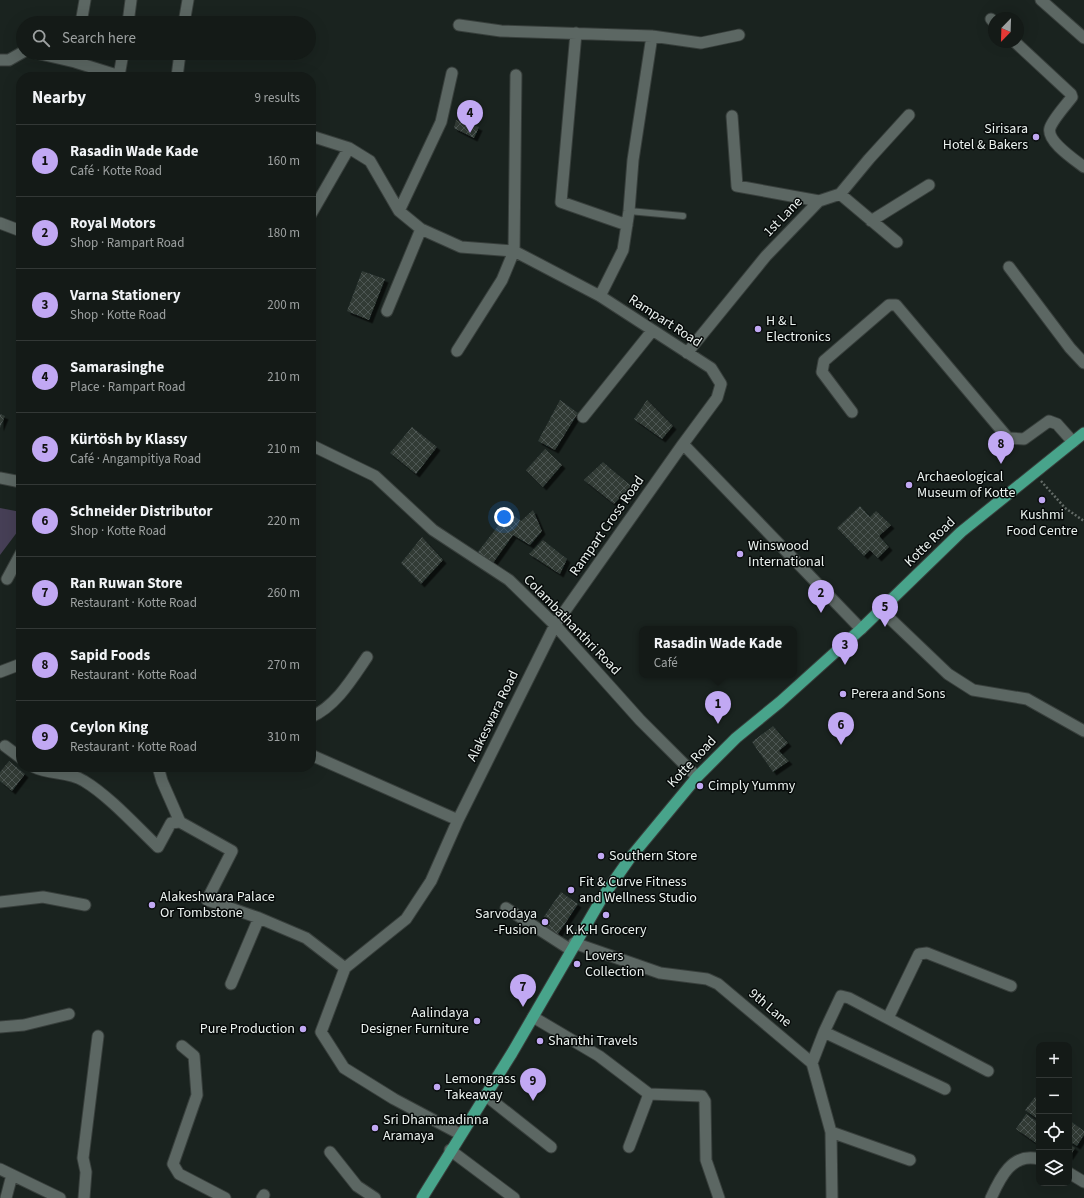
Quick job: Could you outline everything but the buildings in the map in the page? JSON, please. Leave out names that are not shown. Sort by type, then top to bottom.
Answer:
[{"type":"main road","name":"Kotte Road","points":[[422,1198],[450,1150],[533,1017],[573,947],[630,858],[698,776],[736,738],[780,702],[861,629],[961,532],[1084,433]]},
{"type":"street","points":[[82,16],[85,0]]},
{"type":"street","points":[[129,16],[132,0]]},
{"type":"street","points":[[185,16],[188,0]]},
{"type":"street","points":[[1041,0],[1084,38]]},
{"type":"street","points":[[459,25],[502,31],[652,36],[701,43],[739,35]]},
{"type":"street","points":[[576,33],[561,202],[627,225]]},
{"type":"street","points":[[600,296],[623,250],[629,211],[633,160],[652,36]]},
{"type":"street","points":[[1021,48],[1071,94],[1072,97],[1050,128],[1050,136],[1055,143],[1084,167]]},
{"type":"street","points":[[0,60],[9,60],[16,56]]},
{"type":"street","points":[[83,60],[112,72]]},
{"type":"street","points":[[121,72],[122,60]]},
{"type":"street","points":[[177,72],[179,60]]},
{"type":"street","points":[[399,211],[441,122],[452,73]]},
{"type":"street","points":[[457,351],[502,280],[514,251],[516,75]]},
{"type":"street","points":[[897,242],[840,194],[909,115]]},
{"type":"street","points":[[732,116],[737,186],[819,201]]},
{"type":"street","name":"Rampart Road","points":[[316,138],[349,148],[370,161],[399,211],[421,229],[461,247],[514,251],[600,296],[711,368],[721,384],[717,398],[683,444]]},
{"type":"street","points":[[316,205],[349,148]]},
{"type":"street","points":[[871,221],[929,185]]},
{"type":"street","name":"1st Lane","points":[[687,353],[766,256],[819,201],[840,194]]},
{"type":"street","points":[[0,224],[16,229]]},
{"type":"street","points":[[387,311],[421,229]]},
{"type":"street","points":[[1008,267],[1070,348],[1084,363]]},
{"type":"street","points":[[852,412],[822,372],[824,362],[889,305],[896,305],[1008,438],[1024,439],[1049,421],[1057,424],[1073,442]]},
{"type":"street","points":[[583,417],[652,331]]},
{"type":"street","points":[[683,444],[861,629]]},
{"type":"street","name":"Rampart Cross Road","points":[[555,625],[683,444]]},
{"type":"street","name":"Colambathanthri Road","points":[[316,447],[375,476],[433,530],[509,580],[555,625],[640,720],[698,776]]},
{"type":"street","points":[[0,478],[16,481]]},
{"type":"street","points":[[7,579],[16,562]]},
{"type":"street","points":[[881,610],[948,674],[973,690],[1027,699],[1084,731]]},
{"type":"street","name":"Alakeswara Road","points":[[345,968],[406,919],[431,881],[458,820],[555,625]]},
{"type":"street","points":[[316,715],[320,713],[346,687],[367,657]]},
{"type":"street","points":[[0,672],[16,666]]},
{"type":"street","points":[[5,746],[16,754]]},
{"type":"street","points":[[316,757],[458,820]]},
{"type":"street","points":[[46,772],[64,772],[84,780],[110,801],[158,847],[171,823],[180,822],[232,851],[207,900],[259,918],[306,938],[345,968],[322,1032],[344,1068],[394,1099],[460,1134]]},
{"type":"street","points":[[159,772],[180,822]]},
{"type":"street","points":[[0,902],[43,897],[85,905]]},
{"type":"street","name":"9th Lane","points":[[506,908],[573,947],[660,973],[707,979],[718,984],[812,1063]]},
{"type":"street","points":[[231,984],[259,918]]},
{"type":"street","points":[[888,1018],[919,954],[927,953],[1011,986]]},
{"type":"street","points":[[832,1198],[831,1132],[812,1063],[824,1032],[841,996],[849,998],[988,1071]]},
{"type":"street","points":[[0,1027],[24,1025],[69,1014]]},
{"type":"street","points":[[533,1017],[599,1056],[649,1094],[702,1096],[705,1101],[706,1160],[719,1198]]},
{"type":"street","points":[[824,1032],[945,1089]]},
{"type":"street","points":[[84,1198],[86,1172],[83,1158],[98,1036]]},
{"type":"street","points":[[182,1046],[194,1056],[197,1095],[173,1164],[179,1174],[225,1198]]},
{"type":"street","points":[[629,1147],[649,1094]]},
{"type":"street","points":[[485,1095],[551,1147]]},
{"type":"street","points":[[831,1132],[910,1160]]},
{"type":"street","points":[[450,1150],[514,1198]]},
{"type":"street","points":[[330,1152],[357,1186],[375,1198]]},
{"type":"street","points":[[991,1198],[1003,1172],[1021,1159],[1036,1159]]},
{"type":"street","points":[[0,1170],[12,1175],[45,1195],[60,1198]]},
{"type":"street","points":[[6,1198],[12,1175]]},
{"type":"street","points":[[1072,1175],[1084,1182]]},
{"type":"lane","points":[[629,211],[683,216]]},
{"type":"path","points":[[1034,473],[1064,508],[1084,521]]},
{"type":"shaded area","points":[[0,508],[16,511],[16,534],[0,555]]},
{"type":"place","name":"Samarasinghe","points":[[470,133]]},
{"type":"place","name":"Sirisara Hotel & Bakers","points":[[1036,137]]},
{"type":"place","name":"H & L Electronics","points":[[758,329]]},
{"type":"place","name":"Sapid Foods","points":[[1001,464]]},
{"type":"place","name":"Archaeological Museum of Kotte","points":[[909,485]]},
{"type":"place","name":"Kushmi Food Centre","points":[[1042,500]]},
{"type":"place","name":"Winswood International","points":[[740,554]]},
{"type":"place","name":"Royal Motors","points":[[821,613]]},
{"type":"place","name":"Kürtösh by Klassy","points":[[885,627]]},
{"type":"place","name":"Varna Stationery","points":[[845,665]]},
{"type":"place","name":"Perera and Sons","points":[[843,694]]},
{"type":"place","name":"Rasadin Wade Kade","points":[[718,724]]},
{"type":"place","name":"Schneider Distributor","points":[[841,745]]},
{"type":"place","name":"Cimply Yummy","points":[[700,786]]},
{"type":"place","name":"Southern Store","points":[[601,856]]},
{"type":"place","name":"Fit & Curve Fitness and Wellness Studio","points":[[571,890]]},
{"type":"place","name":"Alakeshwara Palace Or Tombstone","points":[[152,905]]},
{"type":"place","name":"K.K.H Grocery","points":[[606,915]]},
{"type":"place","name":"Sarvodaya -Fusion","points":[[545,922]]},
{"type":"place","name":"Lovers Collection","points":[[577,964]]},
{"type":"place","name":"Ran Ruwan Store","points":[[523,1007]]},
{"type":"place","name":"Aalindaya Designer Furniture","points":[[477,1021]]},
{"type":"place","name":"Pure Production","points":[[303,1029]]},
{"type":"place","name":"Shanthi Travels","points":[[540,1041]]},
{"type":"place","name":"Lemongrass Takeaway","points":[[437,1087]]},
{"type":"place","name":"Ceylon King","points":[[533,1101]]},
{"type":"place","name":"Sri Dhammadinna Aramaya","points":[[375,1128]]}]
